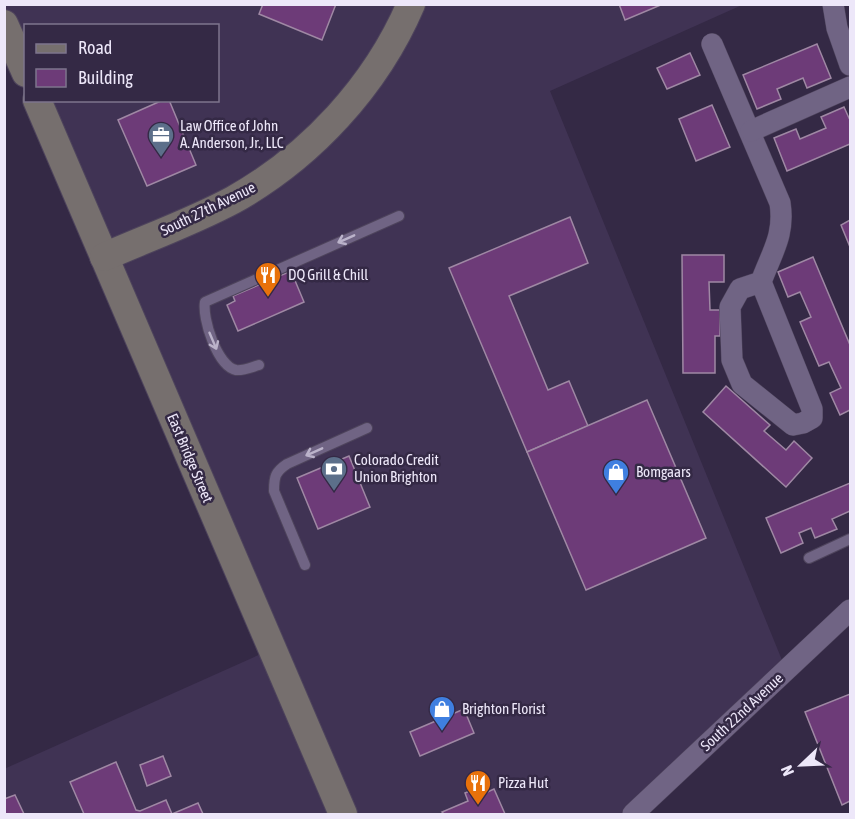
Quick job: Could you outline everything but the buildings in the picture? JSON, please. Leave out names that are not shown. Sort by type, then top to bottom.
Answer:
[{"type":"main road","name":"South 27th Avenue","points":[[104,257],[231,201],[284,167],[321,133],[359,90],[403,23],[411,4]]},
{"type":"main road","points":[[4,24],[24,69]]},
{"type":"main road","name":"East Bridge Street","points":[[38,102],[343,814]]},
{"type":"street","points":[[833,4],[837,28],[850,65]]},
{"type":"street","points":[[712,44],[780,203],[783,220],[781,233],[761,282],[812,409],[812,418],[803,423],[793,425],[742,384],[732,360],[730,307],[740,289],[761,282]]},
{"type":"street","points":[[750,131],[850,87]]},
{"type":"street","name":"South 22nd Avenue","points":[[633,814],[850,610]]},
{"type":"lane","points":[[259,365],[237,370],[222,361],[205,322],[205,302],[399,216]]},
{"type":"lane","points":[[305,565],[274,491],[274,478],[277,470],[368,428]]},
{"type":"lane","points":[[809,558],[850,539]]},
{"type":"shaded area","points":[[5,5],[742,5],[550,91],[786,670],[632,814],[5,814],[4,769],[272,649],[37,102],[219,102],[219,24],[24,24],[24,71],[5,24]]},
{"type":"place","name":"Law Office of John A. Anderson, Jr., LLC","points":[[161,158]]},
{"type":"place","name":"DQ Grill & Chill","points":[[268,298]]},
{"type":"place","name":"Colorado Credit Union Brighton","points":[[334,492]]},
{"type":"place","name":"Bomgaars","points":[[616,495]]},
{"type":"place","name":"Brighton Florist","points":[[442,732]]},
{"type":"place","name":"Pizza Hut","points":[[478,806]]}]
